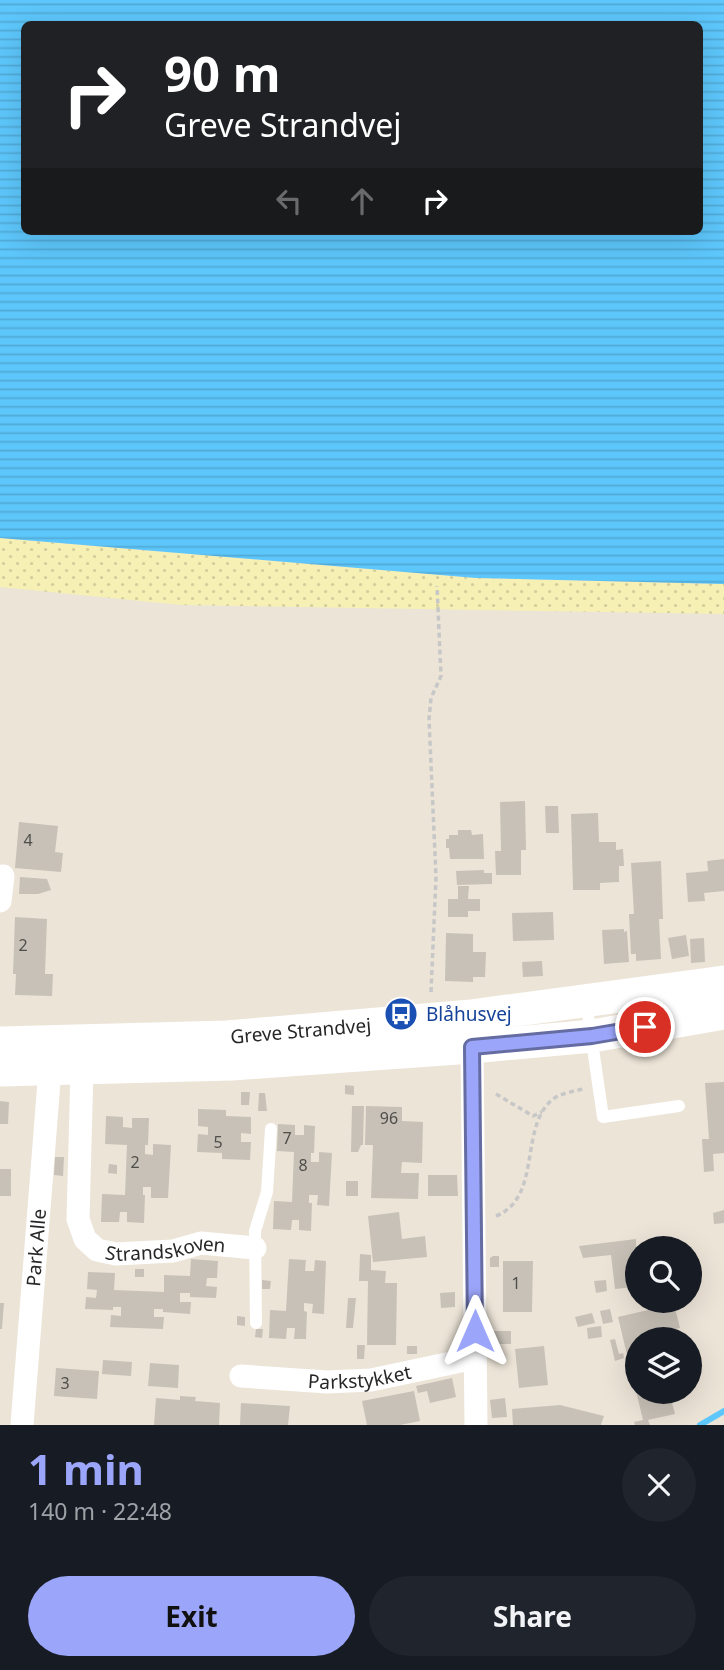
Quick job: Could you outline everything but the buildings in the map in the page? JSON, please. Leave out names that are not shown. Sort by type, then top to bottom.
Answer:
[{"type":"main road","name":"Greve Strandvej","points":[[0,1043],[227,1037],[429,1020],[724,982]]},
{"type":"main road","name":"Greve Strandvej","points":[[0,1070],[232,1063],[472,1047],[592,1036],[724,1013]]},
{"type":"street","points":[[0,901],[3,876]]},
{"type":"street","points":[[472,1047],[476,1425]]},
{"type":"street","name":"Park Alle","points":[[22,1425],[50,1069]]},
{"type":"street","name":"Strandskoven","points":[[82,1069],[78,1219],[85,1240],[97,1250],[116,1254],[173,1251],[201,1243],[255,1248]]},
{"type":"street","name":"Parkstykket","points":[[241,1376],[327,1382],[371,1380],[475,1359]]},
{"type":"lane","points":[[586,1000],[603,1117],[679,1106]]},
{"type":"lane","points":[[256,1322],[255,1231],[267,1192],[271,1129]]},
{"type":"path","points":[[429,1020],[436,877],[429,719],[431,698],[441,676],[437,586]]},
{"type":"path","points":[[473,1084],[499,1095],[533,1116],[542,1112]]},
{"type":"path","points":[[474,1222],[500,1215],[512,1206],[524,1185],[531,1149],[544,1107],[558,1096],[599,1085]]},
{"type":"sand","points":[[0,538],[476,578],[724,584],[724,614],[181,605],[0,587]]},
{"type":"water","points":[[0,0],[724,0],[724,584],[476,578],[0,538]]},
{"type":"waterway","points":[[700,1425],[724,1411]]},
{"type":"place","name":"Blåhusvej","points":[[401,1014]]},
{"type":"route","points":[[475,1331],[472,1047],[592,1036],[645,1027]]}]
